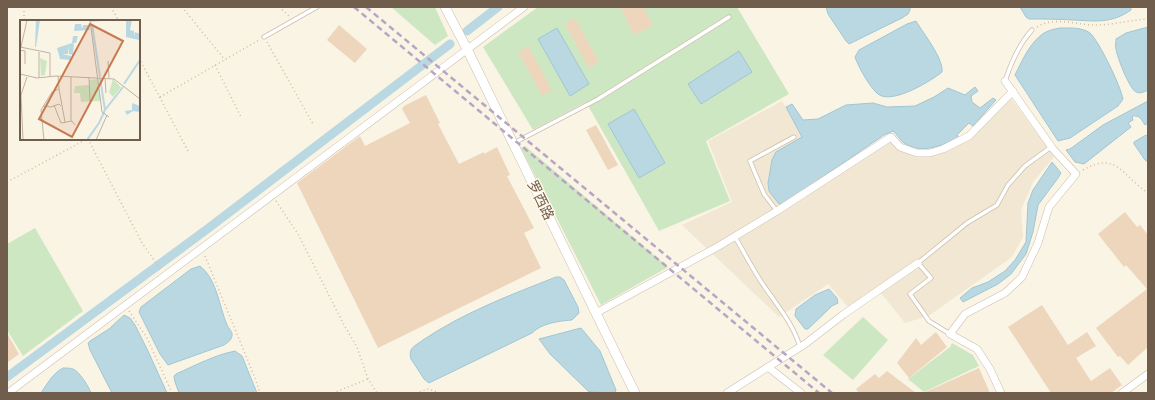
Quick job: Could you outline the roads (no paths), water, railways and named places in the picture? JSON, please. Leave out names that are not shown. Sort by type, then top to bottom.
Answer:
[{"type":"street","name":"罗西路","points":[[445,7],[467,49],[634,393]]},
{"type":"street","points":[[8,393],[524,7]]},
{"type":"street","points":[[1001,393],[990,369],[977,349],[950,334],[965,314],[1005,293],[1022,277],[1038,243],[1049,207],[1076,174],[1051,146],[1005,81]]},
{"type":"street","points":[[596,313],[735,237],[891,137],[900,147],[917,153],[930,153],[963,140],[969,136],[1013,91]]},
{"type":"street","points":[[727,393],[800,347],[844,314],[918,263]]},
{"type":"street","points":[[768,367],[801,393]]},
{"type":"street","points":[[1122,393],[1148,374]]},
{"type":"lane","points":[[264,37],[316,7]]},
{"type":"lane","points":[[513,144],[598,99],[729,17]]},
{"type":"lane","points":[[1005,81],[1015,56],[1025,38],[1032,30]]},
{"type":"lane","points":[[777,211],[764,194],[750,161],[794,137]]},
{"type":"lane","points":[[950,334],[929,321],[910,294],[931,278],[918,263],[967,223],[997,205],[1008,185],[1025,166],[1051,146]]},
{"type":"lane","points":[[735,237],[762,283],[787,318],[797,337],[800,347]]},
{"type":"water","points":[[826,7],[910,7],[910,10],[908,14],[902,18],[849,44],[828,14]]},
{"type":"water","points":[[1020,7],[1131,7],[1131,10],[1117,18],[1110,20],[1089,21],[1029,19]]},
{"type":"water","points":[[916,21],[940,60],[942,72],[921,86],[902,94],[884,97],[878,94],[871,87],[855,57],[859,50],[907,24]]},
{"type":"water","points":[[1148,27],[1148,90],[1139,93],[1136,92],[1130,85],[1124,72],[1117,53],[1116,39],[1126,33]]},
{"type":"water","points":[[557,28],[589,84],[570,96],[538,39]]},
{"type":"water","points":[[1060,28],[1079,29],[1090,33],[1099,45],[1109,64],[1123,99],[1118,106],[1070,138],[1058,141],[1015,75],[1027,52],[1035,41],[1046,32]]},
{"type":"water","points":[[739,51],[752,72],[701,104],[688,84]]},
{"type":"water","points":[[975,87],[978,91],[971,96],[972,102],[980,108],[993,98],[996,100],[973,126],[969,123],[957,135],[959,138],[932,148],[925,149],[911,147],[904,143],[893,131],[884,135],[783,204],[779,204],[769,191],[768,183],[772,160],[776,152],[802,137],[786,107],[792,104],[803,120],[818,119],[846,105],[873,103],[887,107],[915,106],[948,88],[965,95]]},
{"type":"water","points":[[1148,101],[1148,123],[1145,125],[1139,117],[1132,116],[1133,120],[1128,123],[1131,127],[1084,164],[1075,162],[1066,150],[1070,149],[1103,125]]},
{"type":"water","points":[[634,109],[665,163],[639,178],[608,124]]},
{"type":"water","points":[[1146,135],[1148,136],[1148,162],[1134,144],[1134,142]]},
{"type":"water","points":[[1052,162],[1061,173],[1038,205],[1033,232],[1026,254],[1011,274],[998,284],[963,302],[960,298],[972,288],[988,282],[1005,271],[1015,260],[1026,242],[1028,203],[1033,190]]},
{"type":"water","points":[[200,266],[206,271],[214,285],[224,318],[232,335],[229,342],[224,345],[168,365],[160,354],[139,312],[141,307],[191,269]]},
{"type":"water","points":[[556,277],[560,277],[564,280],[578,307],[579,313],[572,320],[556,322],[541,327],[532,333],[429,383],[424,379],[411,359],[410,353],[415,346],[454,321],[504,298]]},
{"type":"water","points":[[829,289],[837,298],[838,303],[832,306],[808,329],[805,329],[795,316],[796,309],[815,295]]},
{"type":"water","points":[[124,315],[130,318],[135,325],[167,393],[112,393],[90,350],[88,343],[109,329]]},
{"type":"water","points":[[581,328],[600,351],[616,390],[615,393],[589,392],[550,354],[539,339]]},
{"type":"water","points":[[235,351],[242,356],[257,393],[179,393],[174,376],[176,374],[213,358]]},
{"type":"water","points":[[63,368],[71,368],[75,370],[84,380],[91,393],[41,393],[53,376]]},
{"type":"waterway","points":[[467,31],[498,7]]},
{"type":"waterway","points":[[7,377],[210,227],[450,44]]},
{"type":"railway","points":[[354,7],[819,393]]},
{"type":"railway","points":[[366,7],[832,393]]}]
